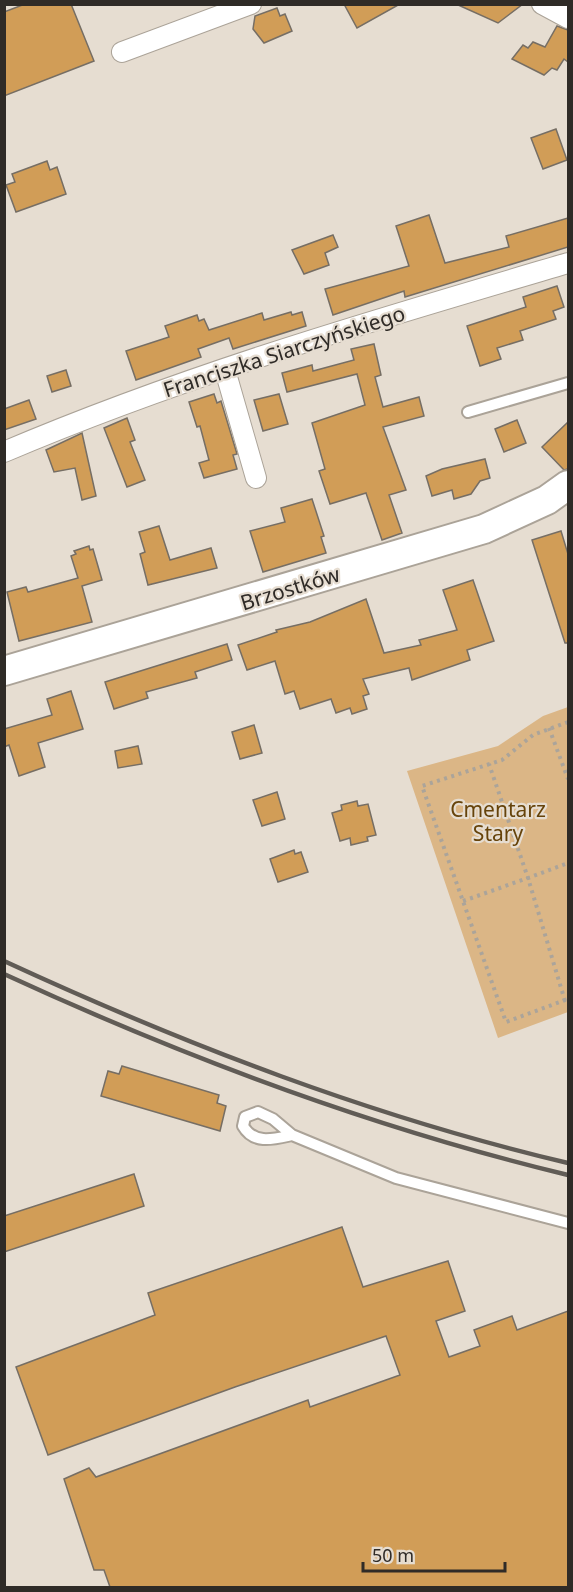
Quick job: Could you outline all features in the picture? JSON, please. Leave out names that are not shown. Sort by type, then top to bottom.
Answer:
[{"type":"street","points":[[122,52],[251,4]]},
{"type":"street","points":[[542,4],[568,18]]},
{"type":"street","name":"Franciszka Siarczyńskiego","points":[[4,452],[87,417],[343,330],[568,263]]},
{"type":"street","points":[[225,370],[256,478]]},
{"type":"street","name":"Brzostków","points":[[4,671],[484,529],[547,500],[568,486]]},
{"type":"lane","points":[[468,412],[568,383]]},
{"type":"lane","points":[[292,1135],[396,1178],[568,1222]]},
{"type":"path","points":[[489,764],[567,1000],[506,1022],[422,786],[489,764],[502,760],[533,735],[568,722]]},
{"type":"path","points":[[549,728],[568,779]]},
{"type":"path","points":[[463,902],[568,863]]},
{"type":"green space","name":"Cmentarz Stary","points":[[568,707],[568,1012],[498,1038],[407,771],[498,746],[543,716]]},
{"type":"building","points":[[25,4],[71,4],[94,61],[4,96],[4,12]]},
{"type":"building","points":[[344,4],[400,4],[357,28]]},
{"type":"building","points":[[456,4],[523,4],[498,23]]},
{"type":"building","points":[[277,8],[280,16],[285,14],[292,31],[264,43],[253,29],[255,16]]},
{"type":"building","points":[[557,26],[568,30],[568,62],[564,59],[557,70],[552,68],[544,75],[512,59],[523,45],[528,48],[533,42],[545,47]]},
{"type":"building","points":[[556,129],[567,160],[543,169],[531,138]]},
{"type":"building","points":[[47,161],[50,170],[57,167],[66,194],[16,212],[6,185],[15,182],[12,174]]},
{"type":"building","points":[[429,215],[445,263],[509,247],[506,236],[568,218],[568,247],[405,297],[404,291],[333,315],[325,289],[409,266],[396,226]]},
{"type":"building","points":[[333,235],[338,247],[325,253],[329,265],[304,274],[292,250]]},
{"type":"building","points":[[557,286],[564,307],[553,311],[556,319],[520,331],[523,340],[497,348],[501,359],[480,366],[467,326],[526,307],[523,297]]},
{"type":"building","points":[[291,312],[292,315],[302,312],[306,326],[233,349],[229,338],[198,349],[201,357],[136,380],[126,351],[169,337],[165,326],[197,315],[199,321],[204,319],[209,330],[262,313],[264,320]]},
{"type":"building","points":[[374,344],[381,375],[375,377],[383,407],[419,397],[424,416],[383,427],[406,490],[389,495],[402,533],[382,540],[366,493],[330,504],[319,471],[325,469],[312,423],[365,405],[357,374],[287,392],[282,373],[312,365],[313,371],[354,360],[351,349]]},
{"type":"building","points":[[66,370],[71,386],[52,392],[47,376]]},
{"type":"building","points":[[214,394],[217,403],[221,401],[237,454],[233,455],[237,469],[204,478],[199,463],[209,460],[200,426],[197,427],[189,402]]},
{"type":"building","points":[[279,394],[288,424],[263,431],[254,400]]},
{"type":"building","points":[[29,400],[36,419],[4,430],[4,409]]},
{"type":"building","points":[[127,418],[135,440],[130,442],[145,480],[127,487],[104,428]]},
{"type":"building","points":[[517,420],[526,443],[504,452],[495,429]]},
{"type":"building","points":[[568,422],[568,469],[564,470],[542,447]]},
{"type":"building","points":[[82,433],[96,496],[82,500],[75,468],[54,472],[46,450]]},
{"type":"building","points":[[485,459],[490,478],[480,481],[471,494],[454,499],[452,490],[432,496],[426,476],[442,469]]},
{"type":"building","points":[[312,499],[324,536],[321,537],[326,553],[263,572],[250,531],[285,522],[281,508]]},
{"type":"building","points":[[159,526],[170,560],[211,548],[217,568],[148,585],[140,554],[145,552],[139,532]]},
{"type":"building","points":[[561,531],[568,554],[568,643],[565,643],[532,540]]},
{"type":"building","points":[[89,546],[90,550],[93,549],[102,580],[82,586],[92,622],[19,641],[7,592],[26,587],[28,592],[78,578],[71,556],[76,554],[74,551]]},
{"type":"building","points":[[473,580],[494,641],[467,650],[470,660],[412,680],[409,668],[363,679],[369,694],[363,696],[367,709],[352,714],[350,708],[336,713],[331,699],[300,709],[294,691],[285,694],[275,661],[247,670],[238,645],[277,632],[276,630],[310,622],[366,599],[384,653],[421,645],[419,640],[457,630],[443,590]]},
{"type":"building","points":[[227,644],[232,660],[195,672],[197,678],[146,692],[148,698],[114,709],[105,682]]},
{"type":"building","points":[[71,691],[83,729],[38,743],[45,767],[19,776],[9,745],[4,747],[4,729],[52,715],[47,699]]},
{"type":"building","points":[[254,725],[262,753],[240,759],[232,732]]},
{"type":"building","points":[[138,746],[142,764],[118,768],[115,751]]},
{"type":"building","points":[[277,792],[285,819],[262,826],[253,800]]},
{"type":"building","points":[[357,801],[358,806],[368,804],[376,835],[367,837],[368,841],[351,845],[350,838],[340,841],[332,813],[342,810],[341,805]]},
{"type":"building","points":[[294,850],[295,854],[301,852],[308,872],[278,882],[270,859]]},
{"type":"building","points":[[122,1066],[219,1095],[217,1103],[226,1106],[220,1131],[101,1096],[108,1071],[119,1074]]},
{"type":"building","points":[[134,1174],[144,1206],[4,1252],[4,1216]]},
{"type":"building","points":[[342,1227],[363,1287],[448,1261],[465,1311],[436,1321],[449,1357],[480,1346],[474,1330],[512,1316],[517,1330],[568,1311],[568,1587],[110,1587],[104,1570],[94,1570],[64,1479],[89,1468],[96,1477],[308,1400],[310,1407],[400,1375],[386,1336],[235,1387],[48,1455],[16,1367],[155,1315],[148,1293]]},
{"type":"railway","points":[[4,961],[141,1022],[281,1076],[423,1124],[568,1163]]},
{"type":"railway","points":[[4,974],[141,1034],[281,1088],[423,1136],[568,1175]]}]
